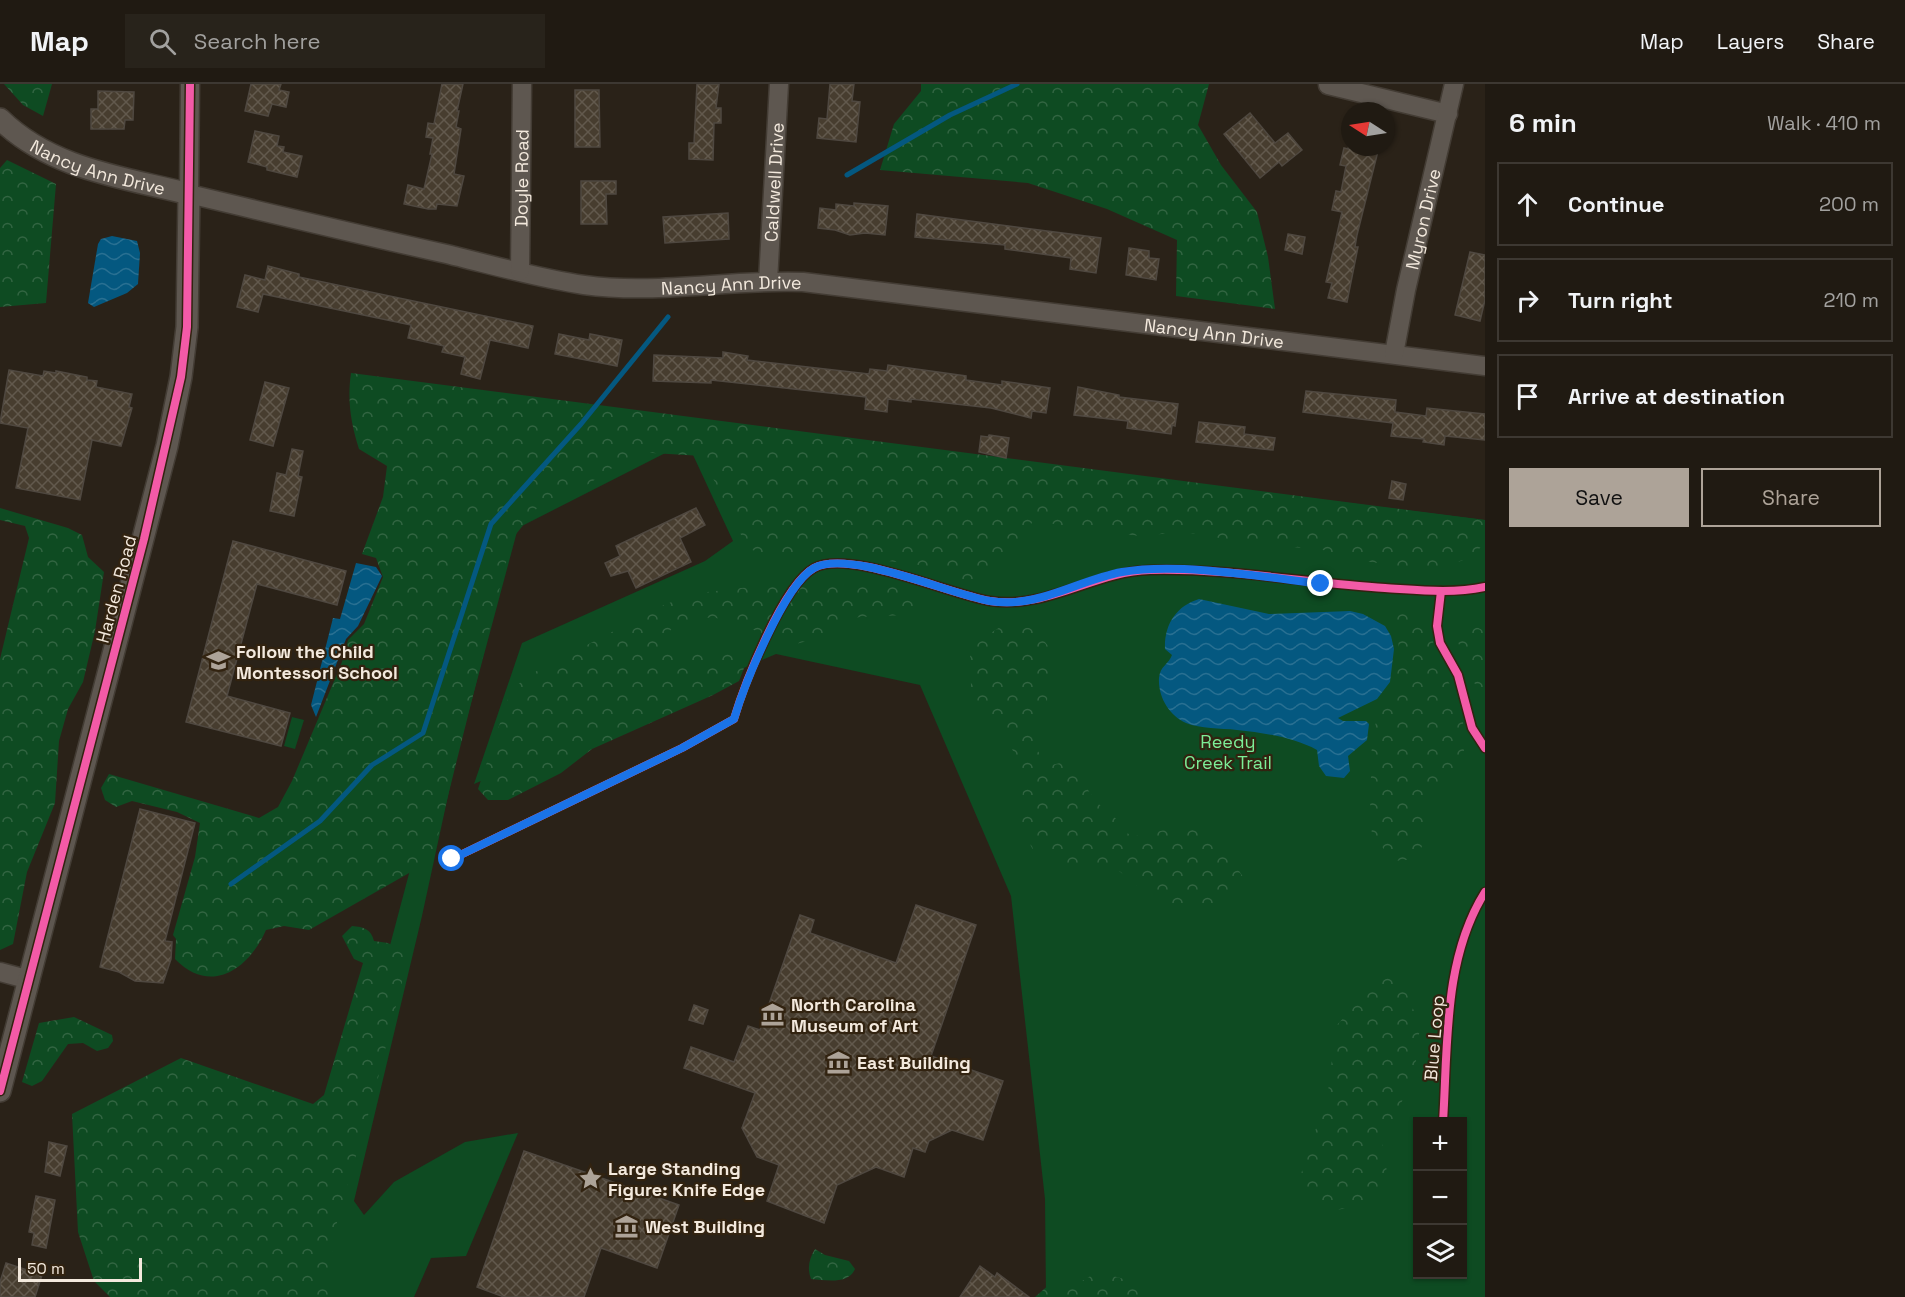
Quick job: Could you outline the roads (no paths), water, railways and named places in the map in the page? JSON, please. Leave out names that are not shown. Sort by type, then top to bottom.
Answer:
[{"type":"street","name":"Harden Road","points":[[0,1091],[7,1038],[30,981],[144,539],[181,377],[187,327],[190,84]]},
{"type":"street","name":"Doyle Road","points":[[520,271],[522,84]]},
{"type":"street","name":"Caldwell Drive","points":[[768,281],[779,84]]},
{"type":"street","name":"Myron Drive","points":[[1394,354],[1454,84]]},
{"type":"street","points":[[1328,85],[1448,114]]},
{"type":"street","name":"Nancy Ann Drive","points":[[0,119],[23,139],[56,159],[74,166],[584,285],[668,289],[768,281],[826,285],[1485,366]]},
{"type":"street","points":[[0,972],[30,981]]},
{"type":"water","points":[[112,236],[137,241],[140,253],[138,284],[127,293],[94,307],[88,303],[98,244],[101,239]]},
{"type":"water","points":[[356,563],[376,567],[382,576],[358,626],[346,639],[316,717],[311,705],[333,618],[340,619]]},
{"type":"water","points":[[1199,599],[1269,614],[1350,611],[1363,614],[1385,626],[1391,636],[1394,649],[1390,682],[1377,699],[1338,718],[1343,721],[1366,721],[1369,724],[1367,740],[1348,756],[1350,771],[1344,778],[1326,776],[1319,766],[1317,750],[1308,746],[1268,734],[1192,725],[1174,715],[1166,705],[1159,685],[1161,671],[1172,655],[1165,649],[1165,640],[1173,618],[1184,606]]},
{"type":"waterway","points":[[847,175],[950,115],[1017,84]]},
{"type":"waterway","points":[[231,884],[320,821],[372,765],[423,733],[491,524],[581,424],[668,317]]},
{"type":"place","name":"Follow the Child Montessori School","points":[[218,661]]},
{"type":"place","name":"North Carolina Museum of Art","points":[[773,1014]]},
{"type":"place","name":"East Building","points":[[839,1062]]},
{"type":"place","name":"Large Standing Figure: Knife Edge","points":[[590,1178]]},
{"type":"place","name":"West Building","points":[[627,1226]]},
{"type":"park label","name":"Reedy Creek Trail","points":[[1228,751]]}]
